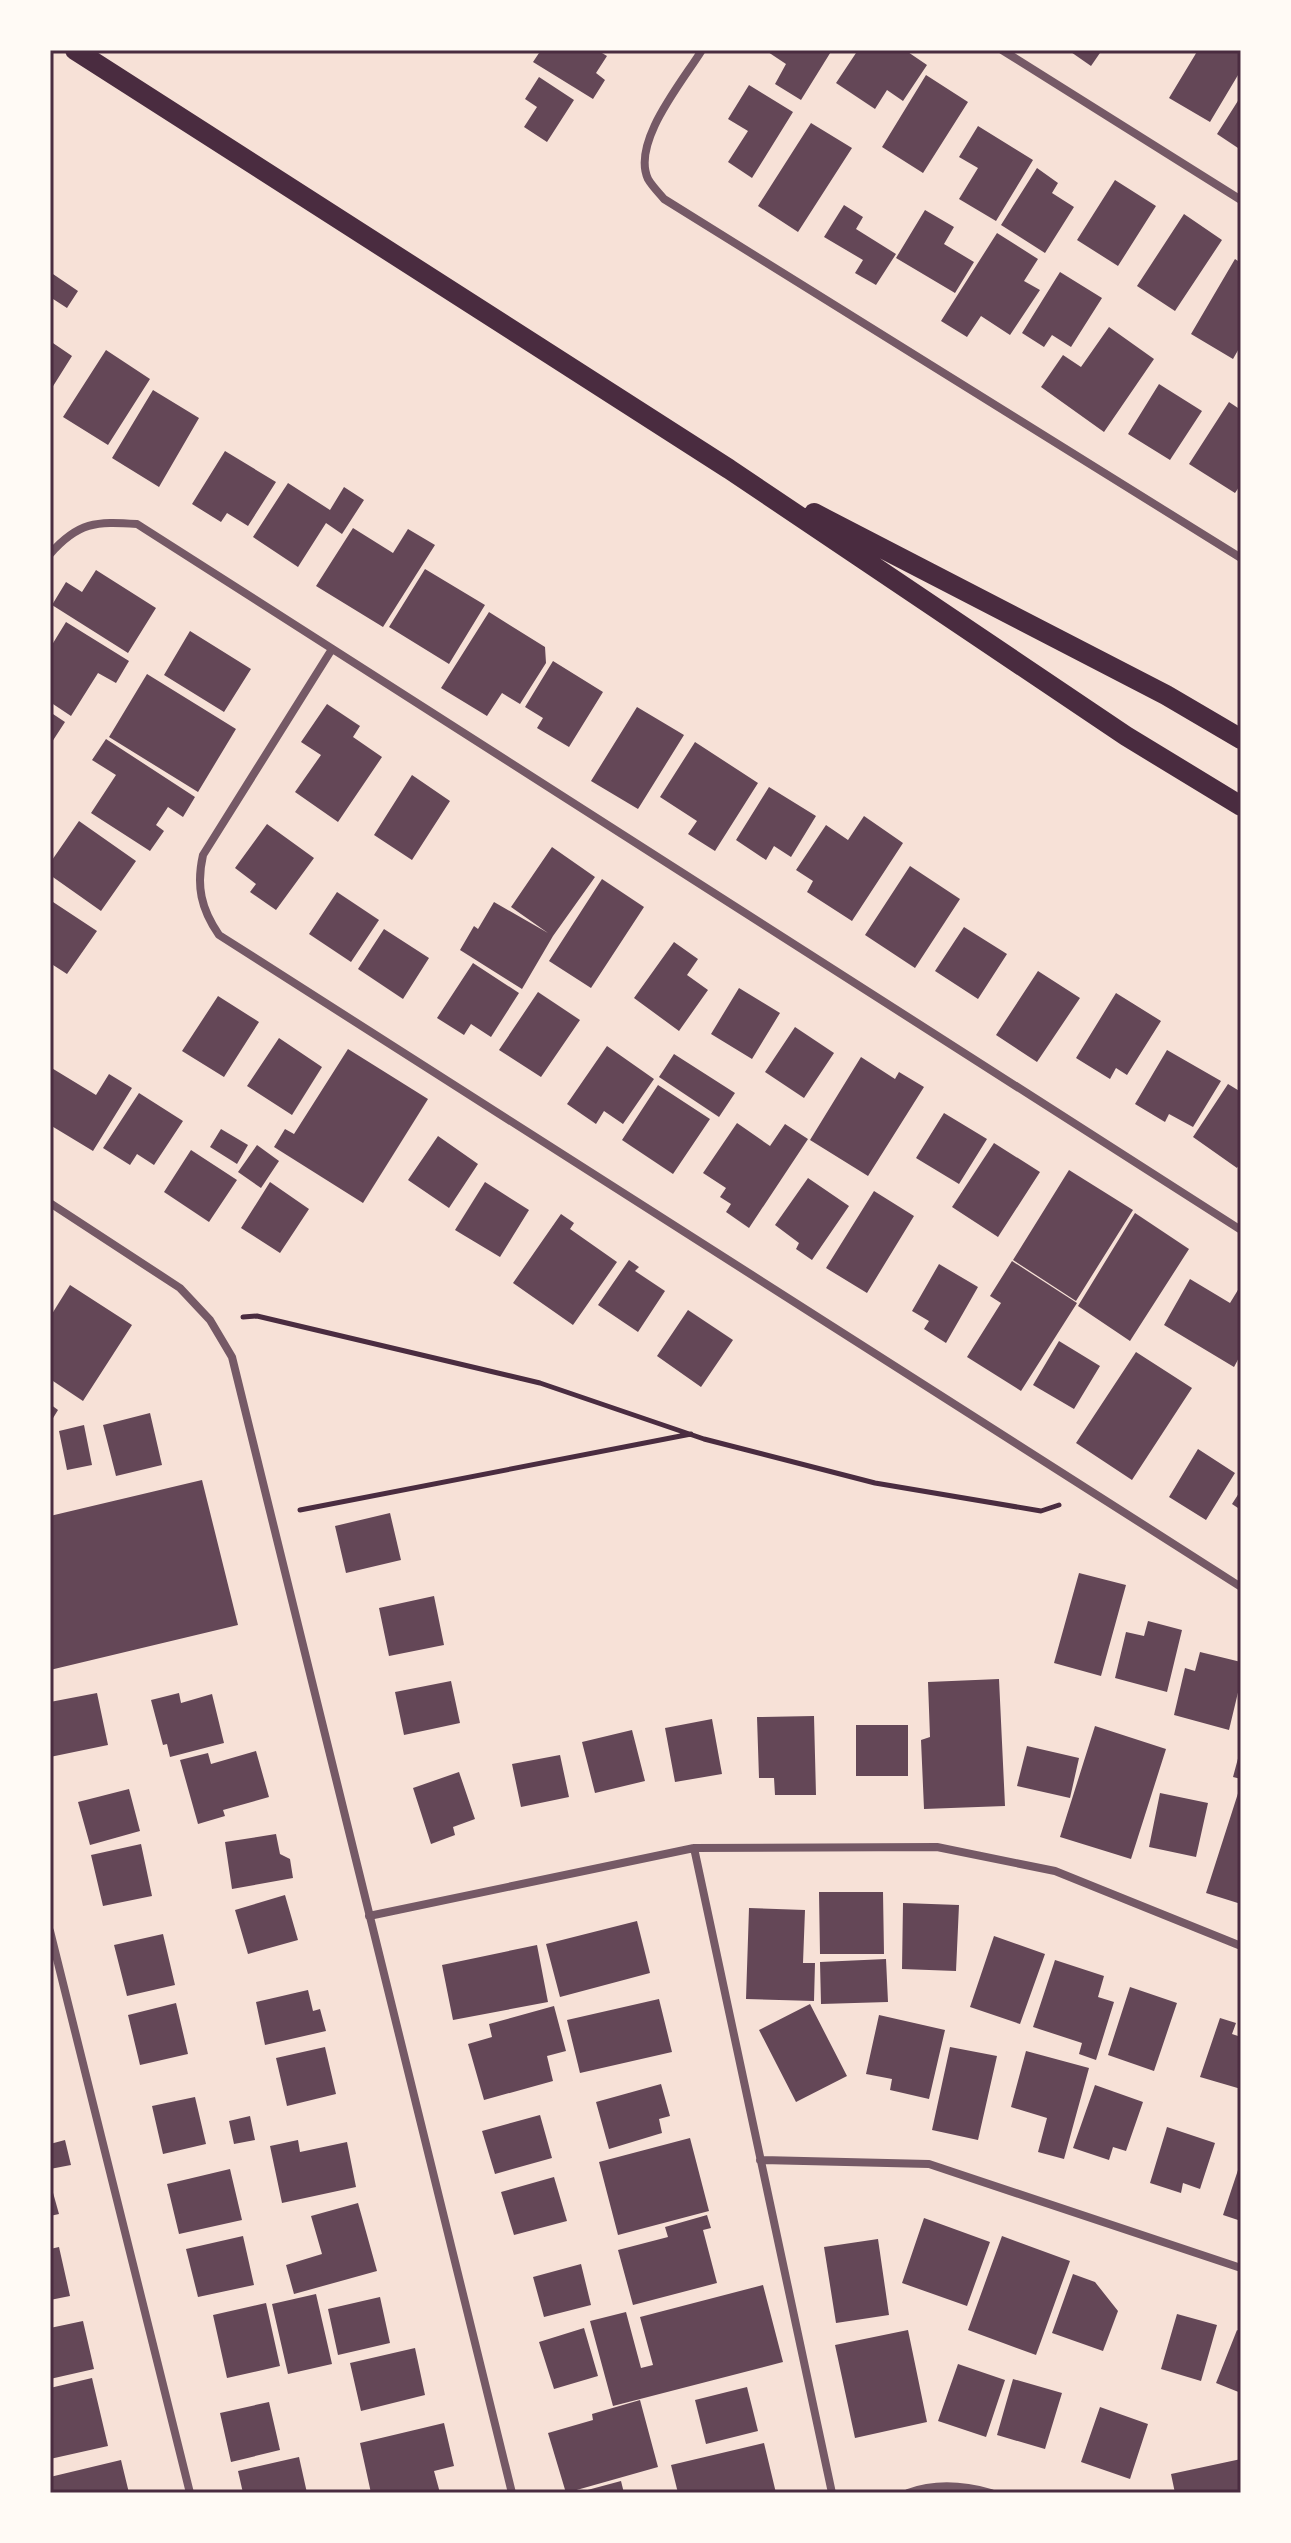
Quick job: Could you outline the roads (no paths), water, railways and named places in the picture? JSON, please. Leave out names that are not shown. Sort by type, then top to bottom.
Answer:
[{"type":"main road","points":[[75,50],[729,469],[1112,727],[1241,806]]},
{"type":"main road","points":[[729,469],[1166,695],[1241,739]]},
{"type":"street","points":[[702,50],[647,138],[644,157],[648,178],[664,199],[1241,558]]},
{"type":"street","points":[[1002,50],[1241,200]]},
{"type":"street","points":[[50,554],[67,535],[87,526],[114,522],[137,524],[1241,1230]]},
{"type":"street","points":[[332,649],[203,855],[198,877],[200,897],[207,918],[219,935],[1241,1587]]},
{"type":"street","points":[[50,1203],[180,1288],[210,1320],[232,1357],[512,2493]]},
{"type":"street","points":[[369,1916],[694,1848],[937,1847],[1055,1871],[1241,1946]]},
{"type":"street","points":[[694,1848],[832,2493]]},
{"type":"street","points":[[50,1931],[190,2493]]},
{"type":"street","points":[[760,2160],[929,2164],[1241,2268]]},
{"type":"street","points":[[908,2493],[921,2488],[964,2486],[991,2493]]}]
